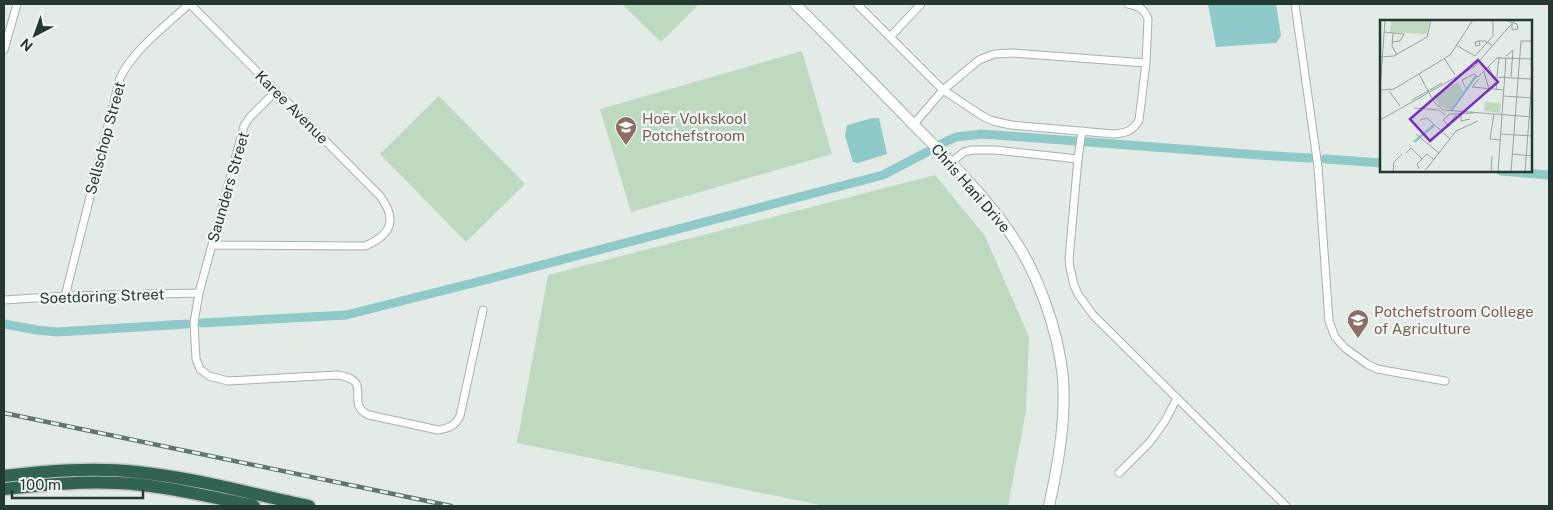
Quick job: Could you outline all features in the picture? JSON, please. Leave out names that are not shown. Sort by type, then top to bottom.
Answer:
[{"type":"highway","points":[[4,476],[34,472],[137,472],[202,483],[309,506]]},
{"type":"highway","points":[[4,489],[78,482],[120,483],[200,495],[254,506]]},
{"type":"street","points":[[4,50],[17,4]]},
{"type":"street","name":"Karee Avenue","points":[[190,4],[380,196],[388,206],[390,214],[390,225],[384,235],[376,242],[365,246],[212,244]]},
{"type":"street","name":"Sellschop Street","points":[[64,296],[120,78],[133,57],[190,4]]},
{"type":"street","name":"Chris Hani Drive","points":[[795,4],[952,163],[1009,230],[1024,256],[1039,286],[1057,342],[1063,379],[1063,412],[1058,458],[1049,506]]},
{"type":"street","points":[[857,4],[943,90],[993,121],[1081,138],[1124,133],[1136,126],[1139,120],[1146,63],[1148,19],[1146,12],[1142,8],[1128,4]]},
{"type":"street","points":[[890,37],[921,4]]},
{"type":"street","points":[[1296,4],[1318,166],[1327,305],[1331,329],[1345,348],[1377,369],[1444,381]]},
{"type":"street","points":[[914,124],[943,90],[986,56],[1002,52],[1146,63]]},
{"type":"street","name":"Saunders Street","points":[[276,91],[250,116],[244,126],[212,244],[194,324],[196,359],[200,369],[209,376],[228,381],[346,376],[354,380],[358,385],[359,406],[363,412],[438,430],[449,428],[456,424],[460,416],[483,310]]},
{"type":"street","points":[[1081,138],[1070,259],[1074,285],[1081,299],[1093,315],[1286,506]]},
{"type":"street","points":[[952,163],[969,150],[994,150],[1078,159]]},
{"type":"street","name":"Soetdoring Street","points":[[4,300],[64,296],[200,293]]},
{"type":"street","points":[[1119,473],[1150,442],[1177,398]]},
{"type":"street","points":[[200,495],[230,506]]},
{"type":"green space","points":[[622,4],[699,4],[661,42]]},
{"type":"green space","points":[[802,51],[832,154],[631,212],[600,109]]},
{"type":"green space","points":[[439,96],[525,184],[466,242],[380,154]]},
{"type":"green space","points":[[935,175],[985,236],[1029,337],[1026,411],[1008,506],[825,506],[517,443],[548,275]]},
{"type":"water","points":[[1208,4],[1276,4],[1281,36],[1276,43],[1216,47]]},
{"type":"water","points":[[879,118],[887,154],[858,163],[853,162],[845,136],[847,125]]},
{"type":"waterway","points":[[941,144],[956,137],[982,134],[1310,158]]},
{"type":"waterway","points":[[202,323],[346,315],[883,175],[927,152]]},
{"type":"waterway","points":[[1325,159],[1380,163]]},
{"type":"waterway","points":[[1513,172],[1549,175]]},
{"type":"waterway","points":[[4,324],[57,332],[187,324]]},
{"type":"railway","points":[[4,413],[451,506]]},
{"type":"place","name":"Hoër Volkskool Potchefstroom","points":[[626,146]]},
{"type":"place","name":"Potchefstroom College of Agriculture","points":[[1358,339]]}]
